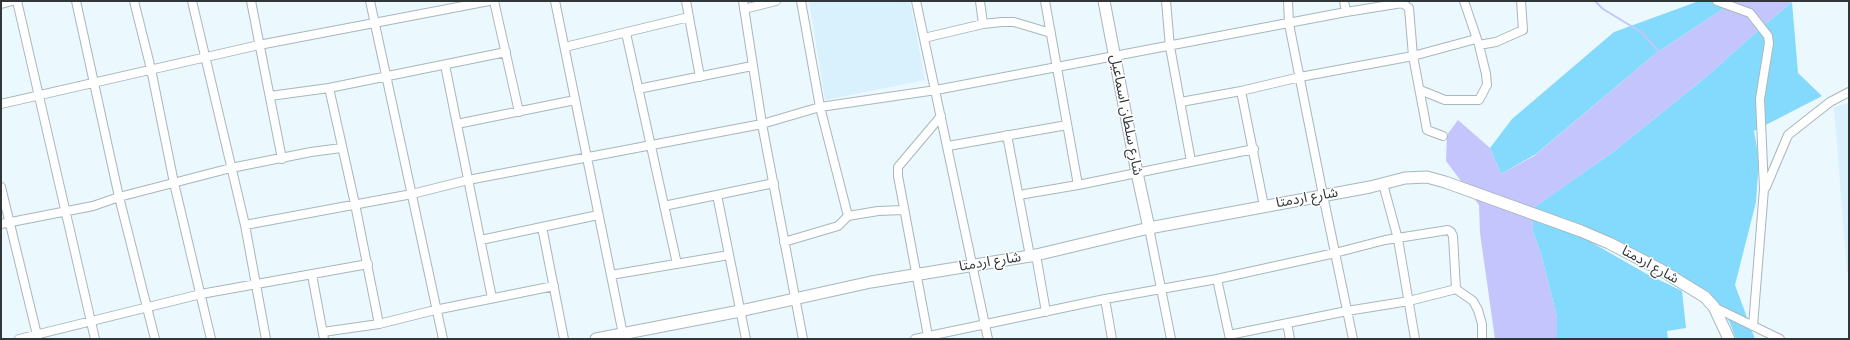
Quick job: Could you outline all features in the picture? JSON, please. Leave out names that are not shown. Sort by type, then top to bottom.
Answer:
[{"type":"main road","name":"شارع سلطان اسماعيل","points":[[1104,1],[1149,228]]},
{"type":"main road","name":"شارع اردمتا","points":[[596,339],[623,337],[795,298],[915,274],[1033,255],[1149,228],[1383,184],[1405,178],[1427,177],[1445,182],[1609,243],[1661,270],[1705,297],[1714,307],[1729,339]]},
{"type":"street","points":[[1,4],[12,1]]},
{"type":"street","points":[[17,1],[64,213],[95,339]]},
{"type":"street","points":[[76,1],[119,196],[155,339]]},
{"type":"street","points":[[134,1],[151,69],[174,183],[211,339]]},
{"type":"street","points":[[192,1],[204,58],[245,225],[266,339]]},
{"type":"street","points":[[251,1],[282,159]]},
{"type":"street","points":[[370,1],[443,339]]},
{"type":"street","points":[[1,104],[259,45],[489,1]]},
{"type":"street","points":[[494,1],[519,112]]},
{"type":"street","points":[[555,1],[623,337]]},
{"type":"street","points":[[686,1],[700,77]]},
{"type":"street","points":[[776,1],[743,5],[762,124],[803,339]]},
{"type":"street","points":[[801,1],[820,107],[848,216]]},
{"type":"street","points":[[916,1],[988,339]]},
{"type":"street","points":[[980,1],[984,24]]},
{"type":"street","points":[[1045,1],[1078,185]]},
{"type":"street","points":[[1166,1],[1170,47],[1191,162]]},
{"type":"street","points":[[1288,1],[1289,24],[1353,339]]},
{"type":"street","points":[[1344,1],[1346,12]]},
{"type":"street","points":[[1420,90],[1445,100],[1479,100],[1487,85],[1486,74],[1478,42],[1464,1]]},
{"type":"street","points":[[1181,102],[1241,92],[1300,77],[1478,42],[1496,42],[1523,30],[1521,1]]},
{"type":"street","points":[[1717,1],[1750,13],[1768,36],[1769,43],[1760,99],[1764,189],[1752,326]]},
{"type":"street","points":[[245,225],[412,194],[468,180],[762,124],[820,107],[936,90],[1170,47],[1289,24],[1381,4],[1402,3],[1409,8],[1413,56],[1427,130],[1443,136]]},
{"type":"street","points":[[565,47],[689,17]]},
{"type":"street","points":[[924,38],[984,24],[1014,22],[1051,33]]},
{"type":"street","points":[[626,33],[677,264]]},
{"type":"street","points":[[270,96],[328,88],[506,52]]},
{"type":"street","points":[[445,65],[492,298]]},
{"type":"street","points":[[638,89],[752,66]]},
{"type":"street","points":[[328,88],[368,264],[379,324]]},
{"type":"street","points":[[1241,92],[1254,149],[1264,206]]},
{"type":"street","points":[[1764,189],[1788,135],[1830,102],[1849,92]]},
{"type":"street","points":[[457,124],[575,100]]},
{"type":"street","points":[[928,336],[903,210],[898,166],[941,116]]},
{"type":"street","points":[[948,146],[1067,125]]},
{"type":"street","points":[[1007,135],[1018,195],[1046,312]]},
{"type":"street","points":[[1,224],[64,213],[92,206],[119,196],[231,168],[282,159],[310,152],[341,148]]},
{"type":"street","points":[[1018,195],[1078,185],[1254,149]]},
{"type":"street","points":[[664,206],[774,183]]},
{"type":"street","points":[[1383,184],[1398,239],[1415,339]]},
{"type":"street","points":[[1,187],[38,337]]},
{"type":"street","points":[[717,195],[746,339]]},
{"type":"street","points":[[784,242],[838,226],[848,216],[878,211],[903,210]]},
{"type":"street","points":[[481,240],[598,215]]},
{"type":"street","points":[[542,227],[564,339]]},
{"type":"street","points":[[1149,228],[1171,339]]},
{"type":"street","points":[[917,339],[1105,299],[1217,279],[1336,253],[1381,241],[1446,230],[1451,232],[1453,236],[1456,289]]},
{"type":"street","points":[[611,275],[729,255]]},
{"type":"street","points":[[19,339],[38,337],[91,320],[148,309],[201,294],[368,264]]},
{"type":"street","points":[[312,275],[324,335],[554,286]]},
{"type":"street","points":[[1217,279],[1229,337],[1287,323],[1409,301],[1456,289],[1473,301],[1478,310],[1482,324],[1482,339]]},
{"type":"street","points":[[1105,299],[1112,339]]},
{"type":"street","points":[[1714,307],[1780,339]]},
{"type":"street","points":[[1287,323],[1290,339]]},
{"type":"shaded area","points":[[809,1],[910,1],[925,80],[825,100]]},
{"type":"shaded area","points":[[1699,1],[1735,1],[1655,54],[1536,154],[1501,174],[1490,148],[1512,119],[1614,32]]},
{"type":"shaded area","points":[[1735,1],[1793,1],[1706,77],[1613,152],[1532,209],[1533,232],[1541,254],[1557,317],[1557,339],[1495,339],[1480,233],[1479,205],[1446,161],[1447,135],[1458,120],[1490,148],[1501,174],[1534,156],[1655,54]]},
{"type":"shaded area","points":[[1792,2],[1798,73],[1822,96],[1754,131],[1759,159],[1756,202],[1735,285],[1755,339],[1736,339],[1730,323],[1715,299],[1698,287],[1533,208],[1613,152],[1706,77]]},
{"type":"shaded area","points":[[1849,103],[1849,272],[1847,272],[1834,107]]},
{"type":"shaded area","points":[[1532,218],[1577,234],[1645,273],[1682,291],[1686,328],[1667,331],[1668,339],[1557,339],[1557,317],[1541,254],[1533,232]]},
{"type":"waterway","points":[[1595,1],[1603,9],[1641,32],[1660,53]]}]
